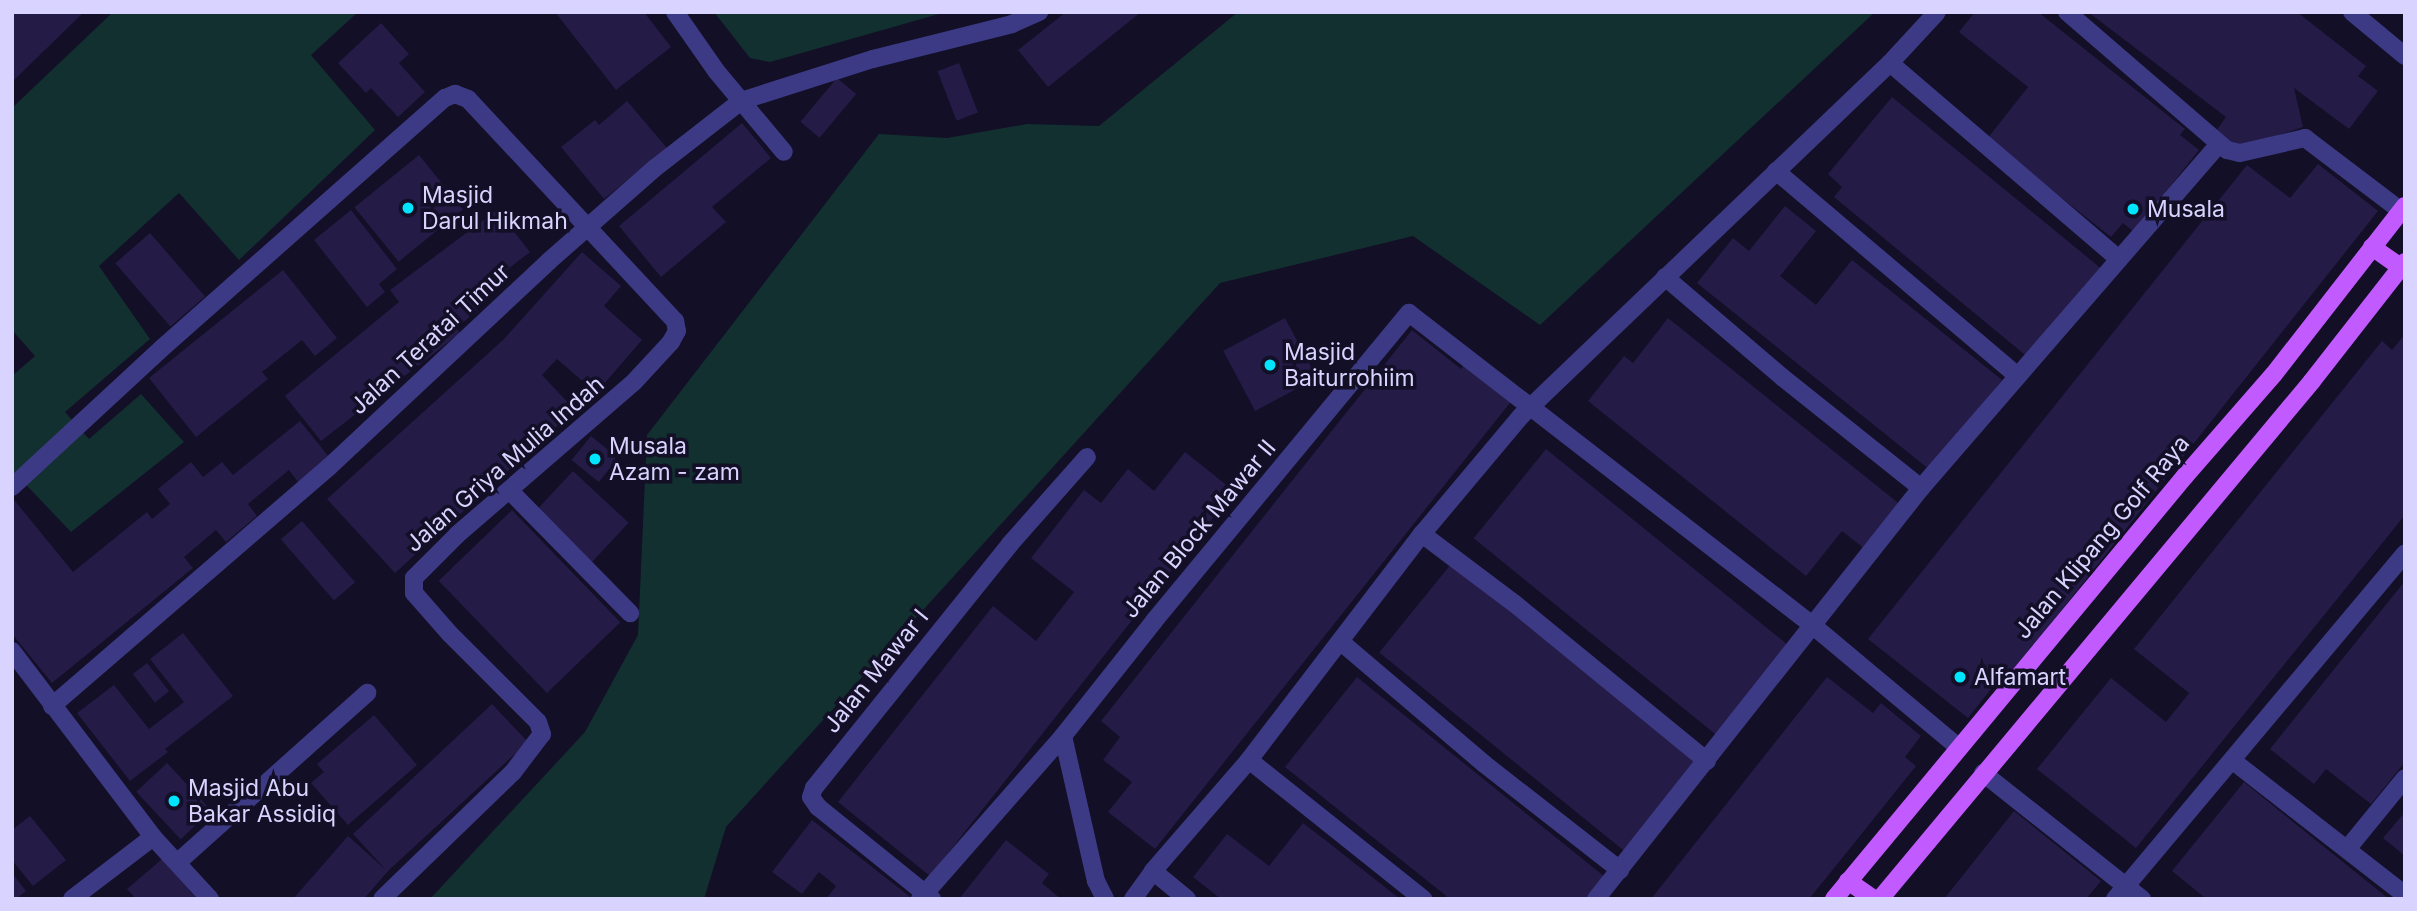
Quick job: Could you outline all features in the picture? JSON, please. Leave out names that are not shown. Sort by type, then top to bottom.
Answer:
[{"type":"main road","name":"Jalan Klipang Golf Raya","points":[[1834,899],[1958,747],[2274,374],[2403,208]]},
{"type":"main road","points":[[1880,899],[2312,380],[2403,265],[2372,247]]},
{"type":"main road","points":[[1848,881],[1874,899]]},
{"type":"street","points":[[675,12],[784,152]]},
{"type":"street","points":[[1133,899],[1153,871],[1249,760],[1422,534],[1532,405],[1890,63],[1937,12]]},
{"type":"street","points":[[2067,12],[2186,112],[2219,144],[2239,153],[2297,138],[2310,140],[2403,208]]},
{"type":"street","points":[[2352,12],[2405,56]]},
{"type":"street","name":"Jalan Teratai Timur","points":[[52,706],[329,467],[539,270],[655,168],[741,100],[795,81],[1034,14]]},
{"type":"street","points":[[1890,63],[2119,259]]},
{"type":"street","points":[[12,488],[161,349],[451,95],[456,94],[468,99],[588,229]]},
{"type":"street","points":[[1597,899],[1811,624],[1921,488],[2219,144]]},
{"type":"street","points":[[1776,171],[2018,376]]},
{"type":"street","name":"Jalan Griya Mulia Indah","points":[[382,899],[513,772],[542,734],[538,722],[450,634],[414,593],[413,586],[420,569],[634,382],[656,360],[677,331],[675,321],[588,229]]},
{"type":"street","points":[[1665,277],[1782,377],[1921,488]]},
{"type":"street","name":"Jalan Block Mawar II","points":[[926,897],[1063,736],[1154,621],[1409,313],[1532,405]]},
{"type":"street","points":[[1532,405],[1811,624],[1958,747]]},
{"type":"street","name":"Jalan Mawar I","points":[[926,897],[818,807],[811,797],[814,788],[1010,544],[1087,457]]},
{"type":"street","points":[[510,492],[630,613]]},
{"type":"street","points":[[1422,534],[1515,604],[1707,761]]},
{"type":"street","points":[[2121,892],[2405,553]]},
{"type":"street","points":[[1341,642],[1483,762],[1620,870]]},
{"type":"street","points":[[12,651],[153,837],[210,899]]},
{"type":"street","points":[[178,862],[368,693]]},
{"type":"street","points":[[1063,736],[1096,881],[1105,899]]},
{"type":"street","points":[[1249,760],[1423,899]]},
{"type":"street","points":[[2233,761],[2405,895]]},
{"type":"street","points":[[1983,774],[2121,892],[2142,899]]},
{"type":"street","points":[[2348,848],[2405,778]]},
{"type":"street","points":[[72,899],[153,837]]},
{"type":"street","points":[[1153,871],[1187,899]]},
{"type":"green space","points":[[113,12],[358,12],[311,55],[375,130],[239,260],[179,193],[99,266],[150,339],[65,412],[89,439],[141,394],[184,442],[71,532],[12,470],[12,376],[35,356],[12,330],[12,108]]},
{"type":"green space","points":[[714,12],[946,12],[770,62],[750,58]]},
{"type":"green space","points":[[1238,12],[1875,12],[1540,325],[1413,236],[1220,283],[726,827],[704,899],[430,899],[585,732],[638,635],[647,435],[879,134],[947,138],[1027,124],[1099,126]]},
{"type":"building","points":[[12,12],[84,12],[12,82]]},
{"type":"building","points":[[555,12],[644,12],[671,47],[616,90]]},
{"type":"building","points":[[1066,12],[1141,12],[1048,87],[1018,50]]},
{"type":"building","points":[[1975,12],[2038,12],[2185,129],[2180,135],[2199,150],[2134,232],[2123,223],[2111,237],[1987,139],[2028,87],[1959,32]]},
{"type":"building","points":[[2088,12],[2297,12],[2366,66],[2358,76],[2378,91],[2349,129],[2294,88],[2303,127],[2238,149],[2216,131],[2226,117]]},
{"type":"building","points":[[381,23],[409,54],[399,63],[425,92],[398,117],[371,88],[366,93],[338,63]]},
{"type":"building","points":[[959,63],[978,112],[957,121],[938,71]]},
{"type":"building","points":[[837,78],[856,94],[820,138],[800,122]]},
{"type":"building","points":[[1892,97],[2103,270],[2030,359],[1834,197],[1842,187],[1828,174]]},
{"type":"building","points":[[627,101],[667,148],[604,199],[561,147],[595,120],[599,125]]},
{"type":"building","points":[[742,123],[771,158],[712,207],[726,222],[661,277],[619,226]]},
{"type":"building","name":"Masjid Darul Hikmah","points":[[419,155],[463,209],[399,262],[354,207]]},
{"type":"building","points":[[2318,164],[2378,211],[2007,679],[2002,675],[1968,718],[1868,639],[2247,165],[2290,198]]},
{"type":"building","points":[[1785,206],[1816,231],[1780,276],[1816,305],[1852,260],[2002,380],[1930,470],[1697,283],[1733,238],[1749,251]]},
{"type":"building","points":[[351,210],[397,269],[379,284],[385,292],[367,307],[314,240]]},
{"type":"building","points":[[497,210],[530,252],[469,299],[478,310],[456,328],[460,333],[321,441],[285,396],[399,302],[390,290]]},
{"type":"building","points":[[150,233],[205,296],[170,327],[115,263]]},
{"type":"building","points":[[582,252],[621,286],[604,306],[642,340],[596,393],[557,359],[542,375],[575,410],[395,573],[327,499],[503,340]]},
{"type":"building","points":[[283,270],[337,338],[315,356],[302,340],[262,372],[268,379],[196,437],[149,378]]},
{"type":"building","name":"Masjid Baiturrohiim","points":[[1285,318],[1317,378],[1255,411],[1223,351]]},
{"type":"building","points":[[1668,318],[1902,506],[1866,550],[1842,531],[1806,576],[1588,401],[1624,356],[1633,363]]},
{"type":"building","points":[[1412,330],[1461,369],[1466,362],[1513,399],[1155,849],[1108,812],[1132,782],[1103,760],[1120,737],[1101,721]]},
{"type":"building","points":[[2405,334],[2405,515],[2136,848],[2037,769],[2111,678],[2166,722],[2189,693],[2134,649],[2382,341],[2392,350]]},
{"type":"building","points":[[300,421],[329,457],[298,482],[289,470],[248,504],[257,516],[226,542],[216,530],[184,557],[193,568],[52,683],[12,634],[12,503],[15,501],[73,572],[147,512],[152,519],[170,504],[158,489],[191,462],[203,477],[222,462],[233,475]]},
{"type":"building","name":"Musala Azam - zam","points":[[591,436],[618,458],[599,482],[571,460]]},
{"type":"building","points":[[1546,449],[1788,645],[1716,735],[1474,538]]},
{"type":"building","points":[[1185,452],[1234,491],[930,876],[838,802],[993,606],[1036,641],[1074,592],[1031,558],[1084,490],[1101,503],[1128,469],[1154,491]]},
{"type":"building","points":[[573,471],[629,523],[592,562],[536,510]]},
{"type":"building","points":[[512,510],[620,622],[547,693],[439,581]]},
{"type":"building","points":[[302,521],[355,582],[334,601],[281,539]]},
{"type":"building","points":[[1451,564],[1697,763],[1626,852],[1379,653]]},
{"type":"building","points":[[2405,581],[2405,762],[2371,804],[2326,769],[2314,784],[2270,749]]},
{"type":"building","points":[[183,633],[233,696],[165,749],[168,752],[130,781],[77,713],[114,685],[149,729],[184,702],[150,659]]},
{"type":"building","points":[[147,663],[169,691],[155,702],[133,674]]},
{"type":"building","points":[[1357,677],[1605,877],[1587,899],[1450,899],[1285,767]]},
{"type":"building","points":[[1827,677],[1873,713],[1881,703],[1921,736],[1905,757],[1916,766],[1809,899],[1651,899]]},
{"type":"building","points":[[492,704],[528,742],[388,871],[364,899],[293,899],[348,836],[386,870],[353,834]]},
{"type":"building","points":[[374,715],[417,765],[348,825],[311,783],[324,772],[317,764]]},
{"type":"building","name":"Masjid Abu Bakar Assidiq","points":[[167,763],[211,811],[181,839],[136,792]]},
{"type":"building","points":[[2244,782],[2389,899],[2204,897],[2172,871]]},
{"type":"building","points":[[2014,811],[2101,881],[2086,899],[1944,899]]},
{"type":"building","points":[[2405,812],[2405,856],[2383,838]]},
{"type":"building","points":[[30,816],[66,860],[33,886],[12,860],[12,830]]},
{"type":"building","points":[[812,820],[913,899],[826,899],[836,886],[819,872],[802,894],[772,872]]},
{"type":"building","points":[[1303,823],[1400,899],[1221,899],[1193,877],[1227,834],[1269,866]]},
{"type":"building","points":[[1006,840],[1049,874],[1042,883],[1061,899],[959,899]]},
{"type":"building","points":[[162,859],[197,899],[136,899],[127,889]]},
{"type":"building","points":[[12,873],[26,891],[16,899],[12,899]]},
{"type":"place","name":"Masjid Darul Hikmah","points":[[408,208]]},
{"type":"place","name":"Musala","points":[[2133,209]]},
{"type":"place","name":"Masjid Baiturrohiim","points":[[1270,365]]},
{"type":"place","name":"Musala Azam - zam","points":[[595,459]]},
{"type":"place","name":"Alfamart","points":[[1960,677]]},
{"type":"place","name":"Masjid Abu Bakar Assidiq","points":[[174,801]]}]
